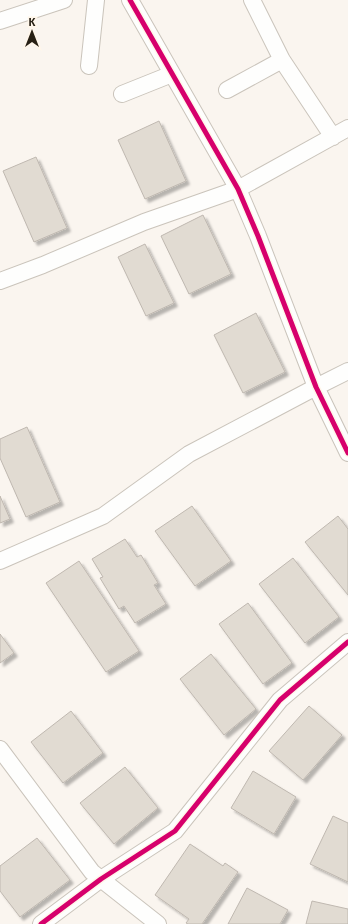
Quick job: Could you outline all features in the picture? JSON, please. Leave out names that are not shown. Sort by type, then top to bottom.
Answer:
[{"type":"street","points":[[0,21],[64,0]]},
{"type":"street","points":[[89,66],[96,0]]},
{"type":"street","points":[[252,0],[282,60],[333,137]]},
{"type":"street","points":[[134,1],[172,74],[238,189],[258,236],[316,387],[348,453]]},
{"type":"street","points":[[227,90],[282,60]]},
{"type":"street","points":[[122,94],[172,74]]},
{"type":"street","points":[[0,281],[43,265],[144,222],[238,189],[348,128]]},
{"type":"street","points":[[0,561],[103,516],[189,454],[316,387],[348,372]]},
{"type":"street","points":[[41,924],[101,879],[175,831],[280,700],[348,642]]},
{"type":"street","points":[[0,749],[92,872],[158,924]]},
{"type":"building","points":[[159,121],[186,181],[145,199],[118,140]]},
{"type":"building","points":[[36,157],[67,228],[34,242],[3,171]]},
{"type":"building","points":[[203,215],[231,274],[189,294],[161,236]]},
{"type":"building","points":[[145,244],[174,303],[146,316],[118,257]]},
{"type":"building","points":[[256,313],[285,372],[243,393],[214,335]]},
{"type":"building","points":[[27,427],[60,502],[26,517],[0,458],[0,439]]},
{"type":"building","points":[[0,496],[10,519],[0,523]]},
{"type":"building","points":[[192,506],[231,561],[195,586],[155,531]]},
{"type":"building","points":[[338,516],[348,529],[348,595],[305,542]]},
{"type":"building","points":[[125,539],[137,557],[141,555],[158,583],[154,585],[166,604],[135,623],[124,606],[119,609],[100,578],[103,577],[92,559]]},
{"type":"building","points":[[293,558],[339,617],[305,643],[259,584]]},
{"type":"building","points":[[79,561],[139,651],[106,672],[46,583]]},
{"type":"building","points":[[248,603],[292,663],[263,684],[219,624]]},
{"type":"building","points":[[0,634],[14,653],[0,663]]},
{"type":"building","points":[[211,654],[256,709],[224,735],[180,679]]},
{"type":"building","points":[[309,706],[342,735],[303,780],[269,751]]},
{"type":"building","points":[[71,711],[103,753],[63,783],[31,742]]},
{"type":"building","points":[[125,767],[158,808],[114,844],[80,803]]},
{"type":"building","points":[[253,771],[296,797],[274,834],[231,808]]},
{"type":"building","points":[[333,816],[348,823],[348,882],[310,864]]},
{"type":"building","points":[[37,838],[70,880],[20,917],[0,891],[0,866]]},
{"type":"building","points":[[190,844],[223,866],[225,863],[238,872],[202,924],[186,923],[189,919],[155,895]]},
{"type":"building","points":[[247,888],[288,910],[280,924],[228,924]]},
{"type":"building","points":[[312,901],[348,909],[348,924],[306,924]]},
{"type":"cycle path","points":[[130,0],[238,189],[258,236],[316,387],[348,453]]},
{"type":"cycle path","points":[[41,924],[101,879],[175,831],[280,700],[348,642]]}]
